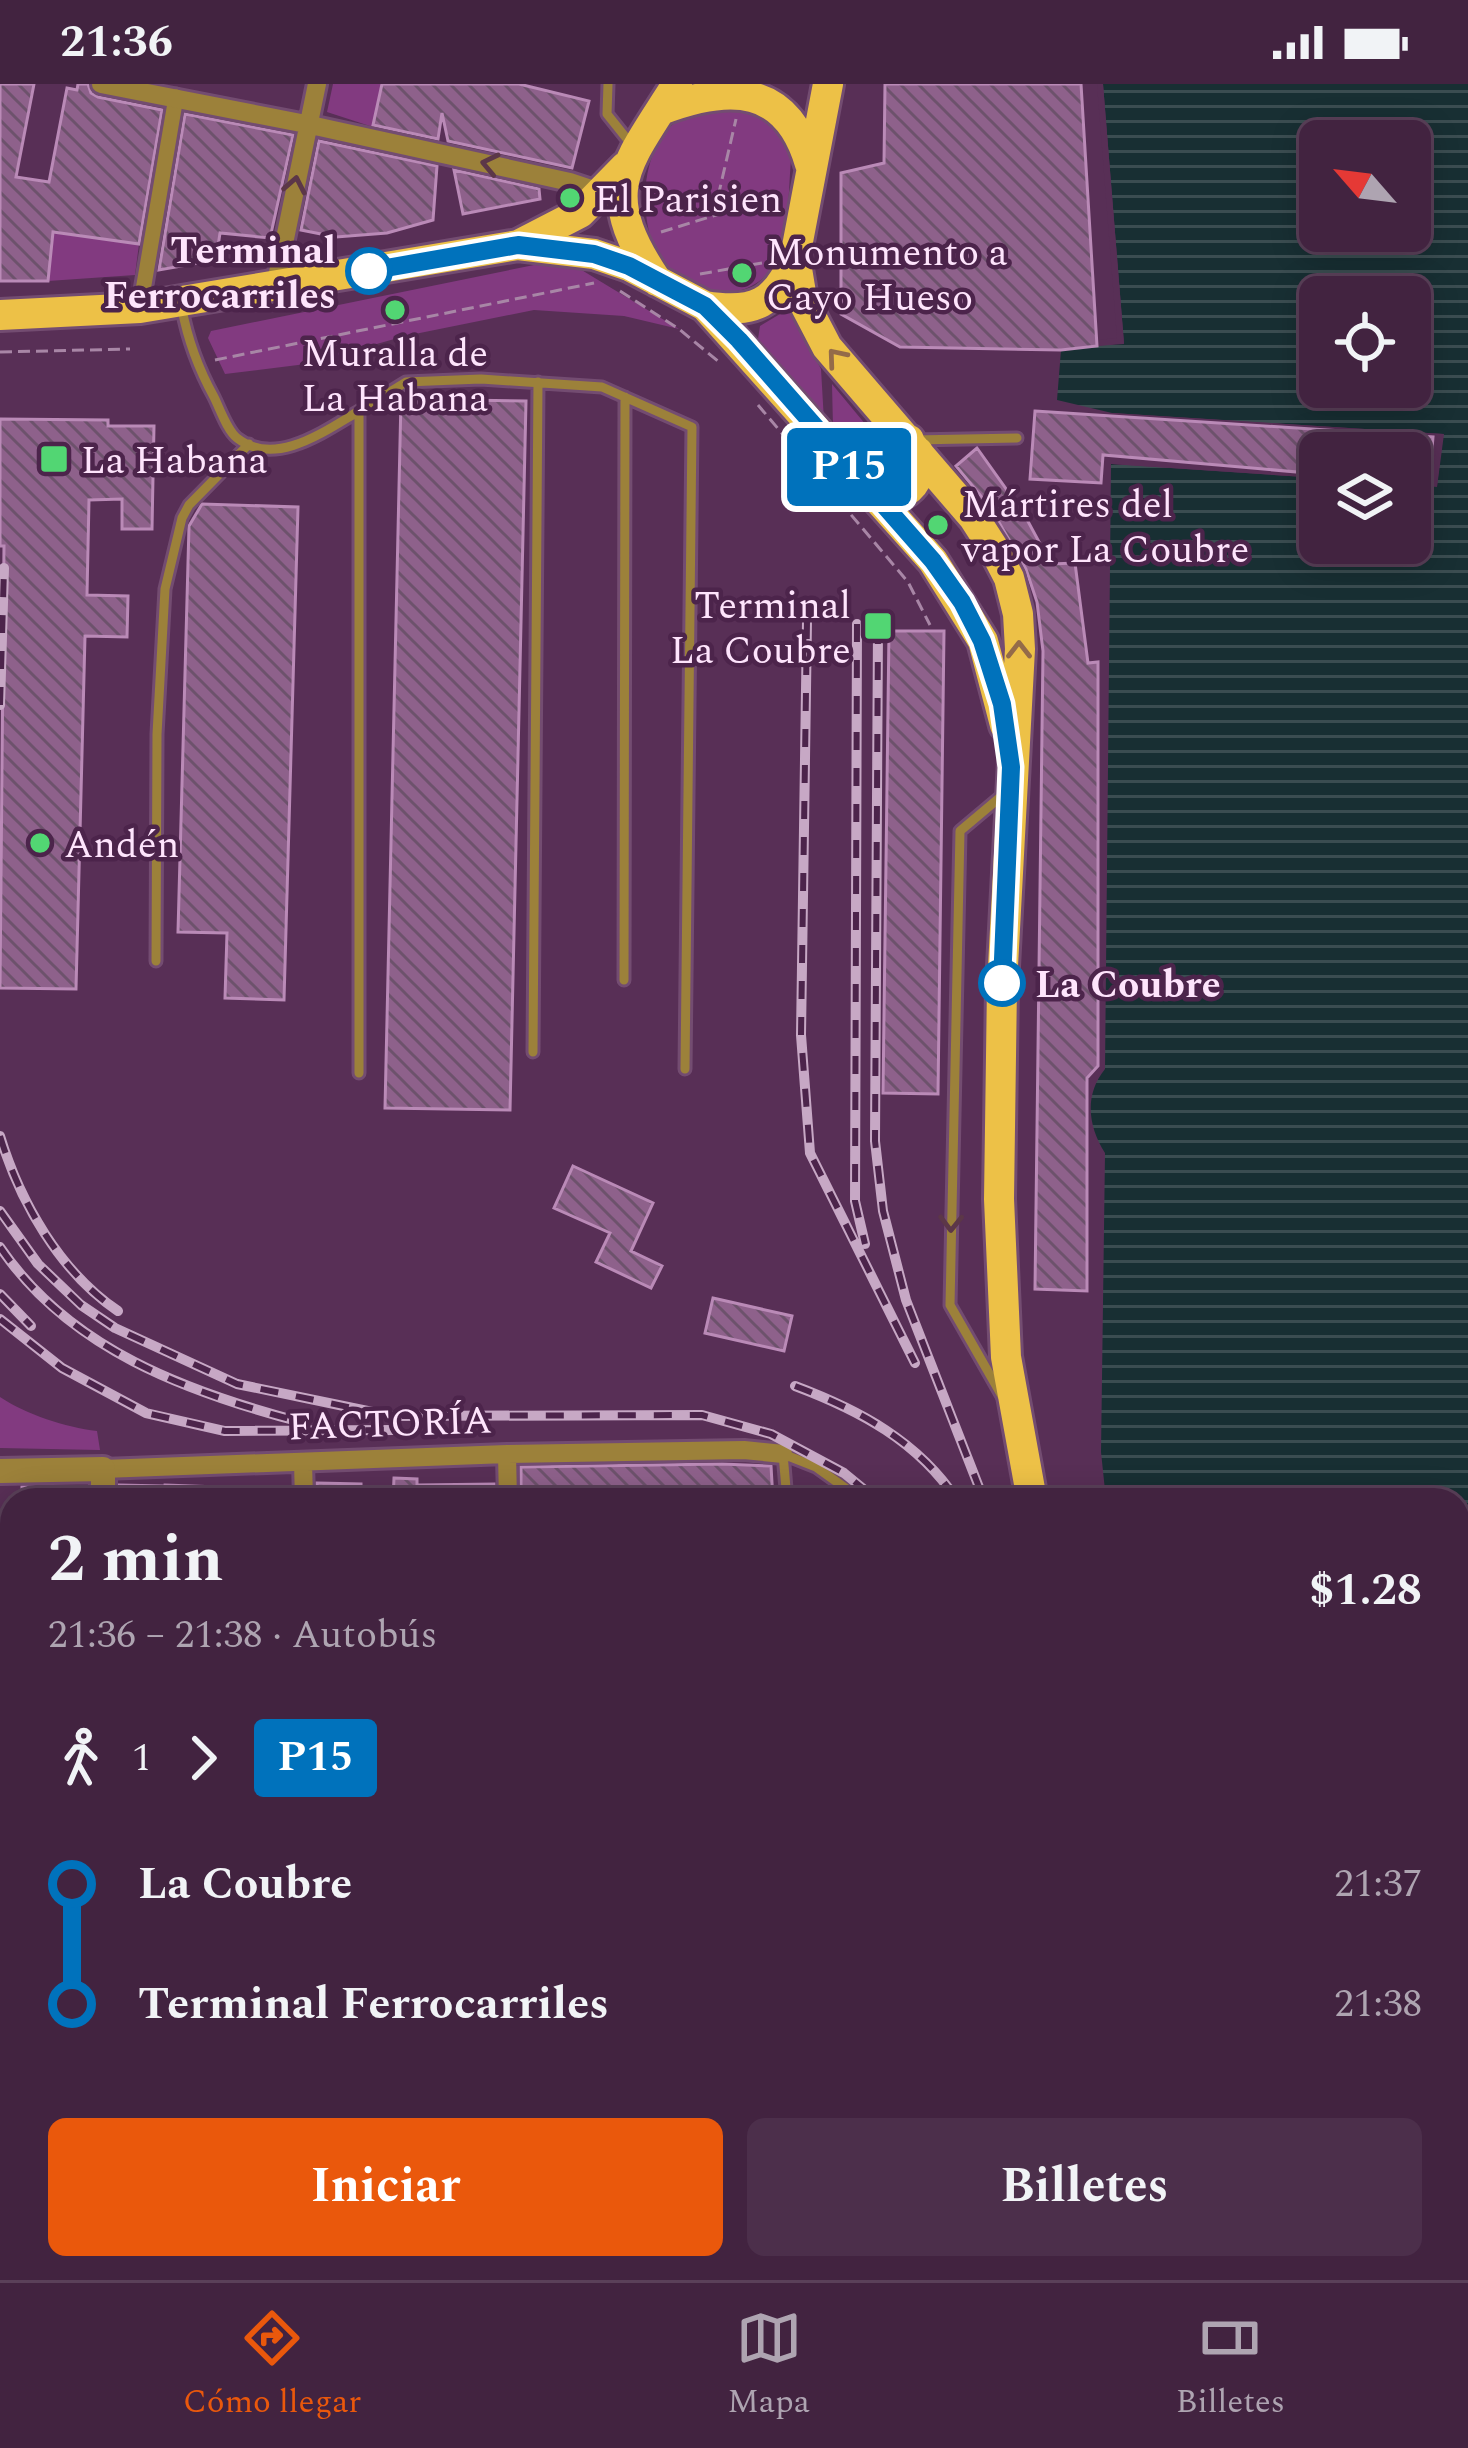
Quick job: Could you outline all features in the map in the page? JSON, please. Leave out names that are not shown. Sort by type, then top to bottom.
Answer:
[{"type":"main road","points":[[705,306],[744,308],[776,295],[795,257],[828,84]]},
{"type":"main road","points":[[518,245],[580,213],[604,193],[669,97],[743,91],[783,110],[793,121],[808,177]]},
{"type":"main road","points":[[622,250],[622,200],[630,157]]},
{"type":"main road","points":[[0,315],[140,308],[518,245],[622,250],[657,281],[705,306],[933,561],[982,641],[1002,704],[1011,777]]},
{"type":"main road","points":[[795,257],[802,299],[827,347],[974,518],[1009,578],[1018,614],[1002,985],[999,1199],[1001,1304],[1030,1488]]},
{"type":"main road","points":[[886,437],[913,446],[920,470],[911,489],[893,498],[865,486],[858,468],[872,443],[886,437]]},
{"type":"street","points":[[101,84],[177,91],[604,193]]},
{"type":"street","points":[[275,287],[317,84]]},
{"type":"street","points":[[140,308],[177,91]]},
{"type":"street","name":"FACTORÍA","points":[[0,1471],[508,1454],[744,1450],[783,1454]]},
{"type":"street","points":[[508,1454],[508,1488]]},
{"type":"street","points":[[303,1462],[304,1488]]},
{"type":"street","points":[[103,1469],[103,1488]]},
{"type":"lane","points":[[608,84],[607,114],[630,157]]},
{"type":"lane","points":[[180,302],[197,364],[235,437],[260,449],[299,444],[406,382],[482,379],[602,387],[692,427],[685,1069]]},
{"type":"lane","points":[[533,1052],[538,382]]},
{"type":"lane","points":[[623,980],[625,397]]},
{"type":"lane","points":[[358,411],[359,1073]]},
{"type":"lane","points":[[913,446],[1017,438]]},
{"type":"lane","points":[[156,962],[157,734],[165,589],[189,505],[250,444]]},
{"type":"lane","points":[[1011,777],[960,831],[950,1305],[1015,1416]]},
{"type":"lane","points":[[786,1488],[783,1454],[816,1467],[845,1488]]},
{"type":"path","points":[[714,216],[743,91]]},
{"type":"path","points":[[197,364],[603,280],[622,250],[808,177]]},
{"type":"path","points":[[703,273],[795,257]]},
{"type":"path","points":[[622,293],[679,329],[726,369]]},
{"type":"path","points":[[0,352],[130,349]]},
{"type":"path","points":[[753,400],[908,582],[930,625]]},
{"type":"shaded area","points":[[333,84],[382,84],[373,127],[327,112]]},
{"type":"shaded area","points":[[1103,84],[1468,84],[1468,1488],[1105,1488],[1101,1452],[1105,1153],[1091,1111],[1094,1089],[1105,1069],[1111,464],[1299,477],[1299,564],[1431,564],[1431,486],[1437,486],[1443,434],[1112,413],[1057,400],[1061,350],[1124,343]]},
{"type":"shaded area","points":[[729,102],[778,127],[791,160],[786,225],[776,261],[752,286],[719,293],[686,283],[660,259],[647,223],[646,182],[658,143],[670,127],[690,114]]},
{"type":"shaded area","points":[[53,233],[139,244],[135,275],[48,281]]},
{"type":"shaded area","points":[[534,265],[575,266],[679,329],[624,316],[534,310],[405,336],[306,364],[225,374],[208,338],[211,331]]},
{"type":"shaded area","points":[[785,311],[792,314],[821,369],[824,421],[758,339],[760,326]]},
{"type":"shaded area","points":[[832,384],[871,431],[849,447],[833,427]]},
{"type":"shaded area","points":[[0,1397],[47,1419],[97,1431],[100,1450],[0,1448]]},
{"type":"pier","points":[[1097,84],[1103,84],[1124,344],[1097,346],[1097,340],[1117,338]]},
{"type":"pier","points":[[1112,413],[1412,432],[1323,432],[1112,419]]},
{"type":"pier","points":[[1431,433],[1444,434],[1437,487],[1431,487],[1431,480],[1437,439],[1431,439]]},
{"type":"pier","points":[[1111,458],[1299,471],[1299,477],[1111,464]]},
{"type":"building","points":[[0,84],[34,84],[16,177],[49,182],[67,88],[77,90],[78,84],[88,84],[98,97],[162,110],[139,244],[53,232],[48,281],[0,281]]},
{"type":"building","points":[[382,84],[519,84],[589,101],[572,168],[448,141],[442,113],[438,139],[373,125]]},
{"type":"building","points":[[885,84],[1081,84],[1097,346],[1061,350],[900,347],[841,314],[841,173],[884,163]]},
{"type":"building","points":[[185,114],[293,135],[270,238],[220,233],[216,260],[159,270]]},
{"type":"building","points":[[319,141],[437,166],[433,220],[387,233],[336,237],[301,230]]},
{"type":"building","points":[[454,170],[539,189],[540,199],[463,214]]},
{"type":"building","points":[[401,399],[526,401],[510,1110],[385,1108]]},
{"type":"building","points":[[1035,411],[1356,432],[1299,432],[1299,472],[1103,455],[1101,483],[1030,479]]},
{"type":"building","name":"Andén","points":[[0,419],[108,420],[108,426],[154,426],[152,529],[122,529],[122,499],[89,500],[87,595],[128,596],[127,637],[85,636],[76,989],[0,988],[4,546],[0,546]]},
{"type":"building","points":[[977,448],[1024,514],[1051,564],[1075,563],[1088,663],[1098,662],[1098,1066],[1087,1078],[1087,1291],[1035,1289],[1043,651],[1037,602],[1026,569],[990,507],[956,466]]},
{"type":"building","points":[[202,504],[298,507],[284,1000],[225,998],[227,933],[178,932],[189,526]]},
{"type":"building","name":"La Coubre","points":[[889,631],[944,631],[938,1094],[883,1093]]},
{"type":"building","points":[[573,1166],[653,1203],[631,1251],[662,1266],[651,1288],[596,1262],[610,1233],[554,1208]]},
{"type":"building","points":[[713,1298],[792,1316],[784,1351],[705,1333]]},
{"type":"building","points":[[771,1466],[772,1488],[521,1488],[521,1467]]},
{"type":"building","points":[[394,1478],[417,1479],[417,1485],[494,1484],[494,1488],[394,1488]]},
{"type":"building","points":[[317,1483],[361,1484],[361,1488],[317,1488]]},
{"type":"building","points":[[119,1485],[162,1486],[162,1488]]},
{"type":"building","points":[[165,1485],[217,1487],[217,1488]]},
{"type":"railway","points":[[0,705],[4,568]]},
{"type":"railway","points":[[807,621],[801,1035],[810,1153],[915,1363]]},
{"type":"railway","points":[[857,624],[855,1201],[865,1244]]},
{"type":"railway","points":[[878,626],[875,1141],[883,1211],[906,1300],[979,1488]]},
{"type":"railway","points":[[0,1136],[45,1234],[78,1276],[118,1311]]},
{"type":"railway","points":[[0,1211],[38,1264],[81,1305],[115,1328],[237,1384],[392,1416],[702,1415],[771,1434],[862,1488]]},
{"type":"railway","points":[[0,1247],[60,1313],[134,1362],[216,1396],[301,1422]]},
{"type":"railway","points":[[0,1294],[31,1326]]},
{"type":"railway","points":[[0,1319],[62,1368],[146,1413],[225,1431],[396,1430]]},
{"type":"railway","points":[[795,1386],[885,1430],[924,1461],[948,1488]]},
{"type":"bus line","name":"P15","points":[[369,271],[518,245],[594,254],[629,266],[705,306],[739,340],[933,561],[982,641],[1002,704],[1011,767],[1002,983]]},
{"type":"place","name":"El Parisien","points":[[570,198]]},
{"type":"place","name":"Terminal Ferrocarriles","points":[[369,271]]},
{"type":"place","name":"Monumento a Cayo Hueso","points":[[742,273]]},
{"type":"place","name":"Muralla de La Habana","points":[[395,310]]},
{"type":"place","name":"La Habana","points":[[54,459]]},
{"type":"place","name":"Mártires del vapor La Coubre","points":[[938,525]]},
{"type":"place","name":"Terminal La Coubre","points":[[878,626]]},
{"type":"place","name":"Andén","points":[[40,843]]},
{"type":"place","name":"La Coubre","points":[[1002,983]]}]
